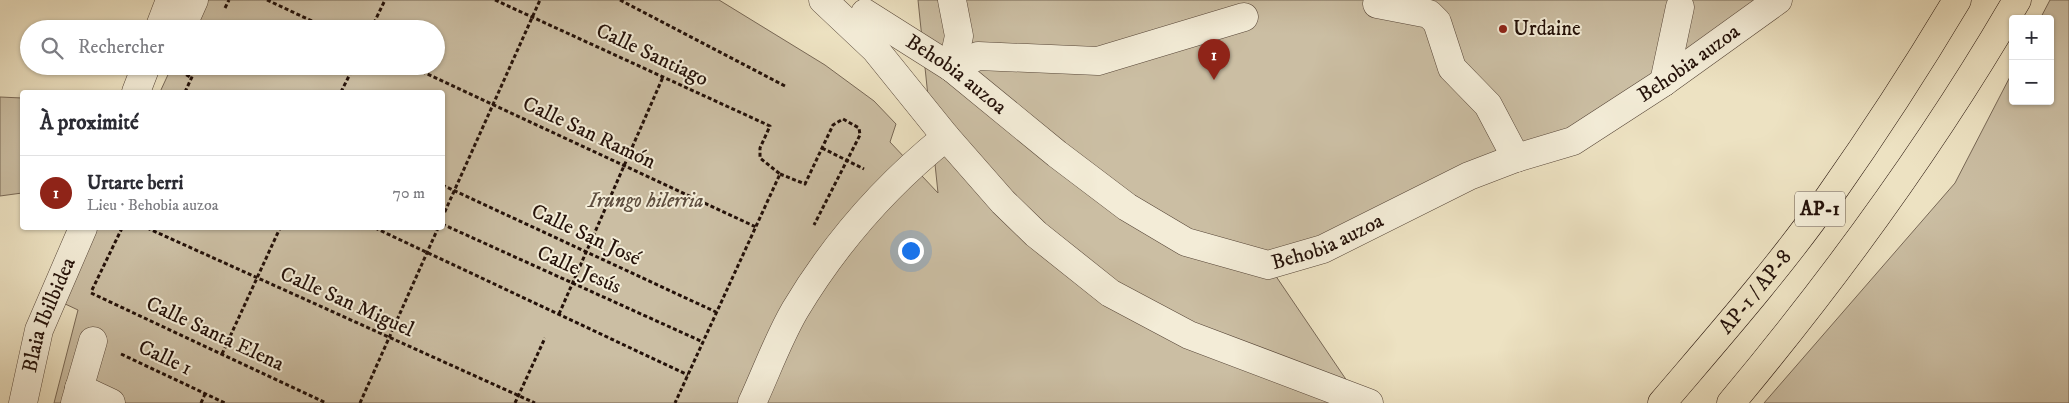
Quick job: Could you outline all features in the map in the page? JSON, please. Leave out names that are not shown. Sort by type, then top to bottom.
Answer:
[{"type":"highway","name":"AP-1 / AP-8","points":[[1662,403],[1763,283],[1828,198],[1888,110],[1957,0]]},
{"type":"highway","name":"AP-1","points":[[1732,403],[1799,321],[1867,232],[1931,139],[2017,0]]},
{"type":"street","points":[[162,20],[170,0]]},
{"type":"street","points":[[185,20],[194,0]]},
{"type":"street","points":[[823,0],[875,49],[946,137],[1003,202],[1036,234],[1110,293],[1189,335],[1369,403]]},
{"type":"street","points":[[952,0],[960,36],[952,68]]},
{"type":"street","name":"Behobia auzoa","points":[[865,13],[952,68],[1057,154],[1127,207],[1186,242],[1268,266],[1323,249],[1469,176],[1516,158],[1573,141],[1664,82],[1778,0]]},
{"type":"street","points":[[1377,4],[1429,14],[1437,22],[1452,68],[1488,105],[1516,158]]},
{"type":"street","points":[[1664,82],[1680,7]]},
{"type":"street","points":[[952,68],[978,56],[1098,61],[1244,17]]},
{"type":"street","points":[[137,90],[143,75]]},
{"type":"street","points":[[752,403],[795,311],[849,230],[912,164],[946,137]]},
{"type":"street","name":"Blaia Ibilbidea","points":[[22,403],[39,330],[82,230]]},
{"type":"street","points":[[93,341],[77,396],[111,403]]},
{"type":"path","points":[[267,0],[310,20]]},
{"type":"path","points":[[375,20],[385,0]]},
{"type":"path","name":"Calle Santiago","points":[[495,0],[770,126],[760,148],[760,158],[780,174]]},
{"type":"path","points":[[445,212],[540,0]]},
{"type":"path","points":[[620,0],[785,86]]},
{"type":"path","points":[[187,75],[192,78]]},
{"type":"path","points":[[186,90],[194,75]]},
{"type":"path","points":[[342,90],[350,75]]},
{"type":"path","name":"Calle San Ramón","points":[[429,75],[756,227]]},
{"type":"path","points":[[559,314],[663,77]]},
{"type":"path","points":[[675,403],[780,174],[805,184],[837,121],[843,119],[854,123],[859,128],[860,135],[812,229]]},
{"type":"path","points":[[822,148],[871,173]]},
{"type":"path","name":"Calle San José","points":[[445,186],[716,312]]},
{"type":"path","name":"Calle Jesús","points":[[445,225],[703,342]]},
{"type":"path","points":[[87,301],[121,230]]},
{"type":"path","name":"Calle San Miguel","points":[[151,230],[535,403]]},
{"type":"path","points":[[222,354],[279,230]]},
{"type":"path","points":[[379,230],[688,375]]},
{"type":"path","points":[[360,403],[437,230]]},
{"type":"path","name":"Calle Santa Elena","points":[[91,293],[326,403]]},
{"type":"path","points":[[515,403],[545,338]]},
{"type":"path","name":"Calle 1","points":[[93,341],[225,403]]},
{"type":"path","points":[[201,403],[205,394]]},
{"type":"green space","name":"Irungo hilerria","points":[[203,0],[719,0],[825,65],[874,101],[896,124],[890,142],[938,193],[918,0],[1778,0],[1573,141],[1269,266],[1362,403],[54,403],[78,310],[61,302],[95,230],[445,230],[445,90],[161,90],[168,75],[445,75],[445,20],[194,20]]},
{"type":"green space","points":[[2050,0],[2069,0],[2069,403],[1764,403],[1955,183],[2009,79],[2009,105],[2054,105],[2054,15],[2042,15]]},
{"type":"green space","points":[[0,97],[20,98],[20,193],[0,196]]},
{"type":"place","name":"Urdaine","points":[[1503,29]]},
{"type":"place","name":"Urtarte berri","points":[[1214,80]]}]
